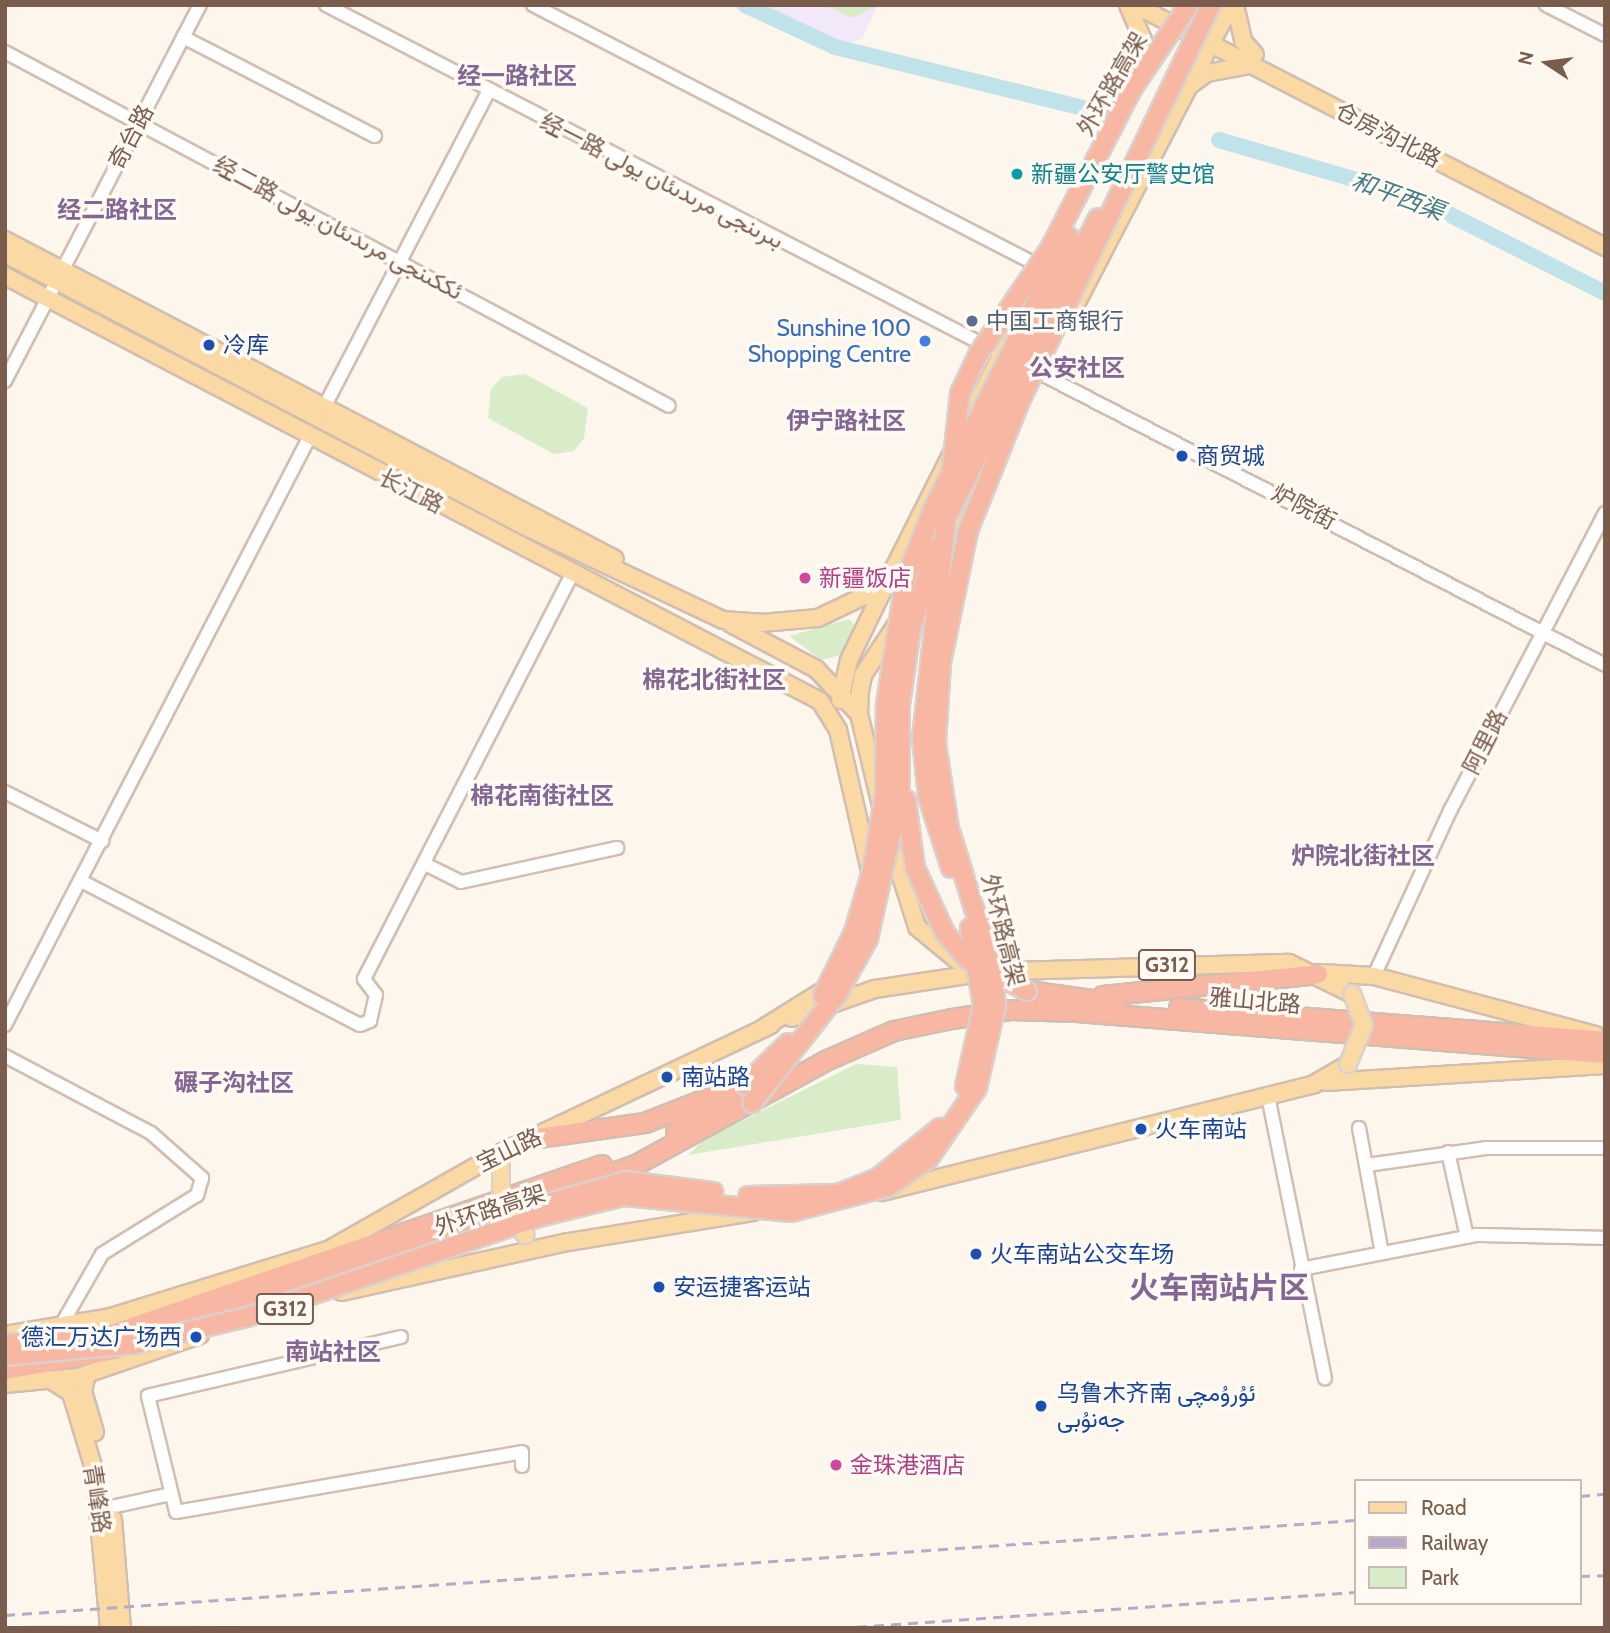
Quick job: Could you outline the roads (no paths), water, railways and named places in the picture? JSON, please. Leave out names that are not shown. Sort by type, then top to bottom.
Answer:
[{"type":"highway","points":[[752,1103],[835,996],[868,939],[900,794],[901,705],[911,629],[952,507],[988,425],[1210,5]]},
{"type":"highway","name":"外环路高架","points":[[5,1354],[135,1343],[247,1317],[539,1217],[624,1196],[791,1212],[887,1187],[929,1158],[977,1088],[996,1005],[992,966],[949,828],[936,743],[941,663],[968,531],[1020,401],[1210,5]]},
{"type":"highway","points":[[5,1354],[91,1342],[627,1156],[691,1126],[792,1040],[854,932],[873,871],[885,793],[886,704],[905,581],[933,509],[1180,11]]},
{"type":"highway","name":"外环路高架","points":[[5,1344],[131,1334],[244,1309],[626,1181],[732,1196],[838,1194],[878,1178],[947,1120],[966,1083],[983,1006],[967,911],[928,797],[922,738],[960,393],[979,353],[1051,247],[1132,89],[1180,11]]},
{"type":"highway","points":[[901,705],[907,820],[915,867],[929,903],[968,959],[1027,991],[1076,998],[1605,1039]]},
{"type":"highway","points":[[1076,998],[1318,974]]},
{"type":"highway","name":"雅山北路","points":[[5,1370],[98,1356],[402,1251],[634,1166],[894,1031],[1011,1010],[1605,1054]]},
{"type":"highway","points":[[531,1139],[645,1124],[698,1106],[742,1082]]},
{"type":"highway","points":[[328,1250],[366,1247]]},
{"type":"main road","points":[[1128,5],[1152,61]]},
{"type":"main road","points":[[1135,5],[1180,11]]},
{"type":"main road","points":[[1158,5],[1180,11]]},
{"type":"main road","points":[[838,730],[814,699],[841,693],[863,675],[944,554],[1233,5]]},
{"type":"main road","points":[[1191,84],[1207,73],[1253,60],[1243,41],[1233,5]]},
{"type":"main road","points":[[763,1028],[845,975],[864,947],[875,909],[838,730],[841,693],[849,660],[1000,353],[1180,11]]},
{"type":"main road","name":"仓房沟北路","points":[[1180,11],[1213,39],[1605,247]]},
{"type":"main road","name":"仓房沟北路","points":[[1253,60],[1605,237]]},
{"type":"main road","points":[[5,240],[59,275]]},
{"type":"main road","name":"长江路","points":[[5,254],[59,275],[321,413],[522,526],[642,579],[723,620],[783,623],[841,611],[885,586]]},
{"type":"main road","name":"长江路","points":[[5,276],[309,438],[573,572],[814,699]]},
{"type":"main road","points":[[723,620],[816,669],[859,714]]},
{"type":"main road","points":[[863,675],[859,714],[917,927],[958,961],[1014,971]]},
{"type":"main road","name":"G312","points":[[1014,971],[1273,962],[1318,974]]},
{"type":"main road","name":"宝山路","points":[[5,1335],[58,1329],[328,1250],[531,1139],[763,1028],[875,989],[1014,971]]},
{"type":"main road","points":[[1314,1084],[1348,1064],[1364,1025],[1352,994],[1318,974]]},
{"type":"main road","name":"雅山北路","points":[[1318,974],[1374,976],[1605,1039]]},
{"type":"main road","name":"G312","points":[[5,1384],[54,1382],[87,1374],[391,1279],[568,1242],[879,1193],[1037,1156],[1314,1084],[1605,1065]]},
{"type":"main road","points":[[531,1139],[500,1164],[501,1206],[525,1235],[568,1242]]},
{"type":"main road","name":"青峰路","points":[[87,1374],[83,1391],[107,1508],[122,1628]]},
{"type":"main road","name":"青峰路","points":[[54,1382],[74,1400],[107,1508],[109,1628]]},
{"type":"street","name":"奇台路","points":[[5,380],[200,5]]},
{"type":"street","name":"经一路 بىرىنجى مرىدىئان يولى","points":[[326,5],[488,92],[1000,353]]},
{"type":"street","points":[[533,5],[1045,269]]},
{"type":"street","points":[[1546,5],[1605,35]]},
{"type":"street","points":[[183,37],[375,136]]},
{"type":"street","name":"经二路 ئككىنجى مرىدىئان يولى","points":[[5,52],[400,259],[669,406]]},
{"type":"street","points":[[321,413],[488,92]]},
{"type":"street","name":"炉院街","points":[[1000,353],[1605,665]]},
{"type":"street","points":[[5,1025],[11,1004],[83,882],[309,438]]},
{"type":"street","name":"阿里路","points":[[1374,976],[1542,632],[1605,513]]},
{"type":"street","points":[[83,882],[360,1024],[375,1010],[376,995],[364,979],[573,572]]},
{"type":"street","points":[[5,792],[103,841]]},
{"type":"street","points":[[425,864],[461,883],[617,848]]},
{"type":"street","points":[[5,1056],[151,1133],[202,1178],[197,1195],[102,1254],[58,1329]]},
{"type":"street","points":[[1268,1096],[1325,1378]]},
{"type":"street","points":[[1359,1128],[1382,1253]]},
{"type":"street","points":[[1367,1165],[1448,1152],[1605,1148]]},
{"type":"street","points":[[1448,1152],[1467,1237]]},
{"type":"street","points":[[1301,1269],[1467,1237],[1605,1238]]},
{"type":"street","points":[[401,1337],[148,1396],[176,1512],[522,1452],[522,1466]]},
{"type":"street","points":[[107,1508],[171,1493]]},
{"type":"waterway","name":"和平西渠","points":[[745,5],[835,47],[1104,113]]},
{"type":"waterway","name":"和平西渠","points":[[1219,140],[1415,197],[1605,293]]},
{"type":"railway","points":[[1582,1496],[1605,1494]]},
{"type":"railway","points":[[5,1615],[1354,1520]]},
{"type":"railway","points":[[1582,1576],[1605,1575]]},
{"type":"railway","points":[[840,1628],[1354,1592]]},
{"type":"place","name":"新疆公安厅警史馆","points":[[1017,174]]},
{"type":"place","name":"中国工商银行","points":[[972,321]]},
{"type":"place","name":"Sunshine 100 Shopping Centre","points":[[925,341]]},
{"type":"place","name":"冷库","points":[[209,345]]},
{"type":"place","name":"商贸城","points":[[1182,456]]},
{"type":"place","name":"新疆饭店","points":[[805,578]]},
{"type":"place","name":"南站路","points":[[667,1077]]},
{"type":"place","name":"火车南站","points":[[1141,1129]]},
{"type":"place","name":"火车南站公交车场","points":[[976,1254]]},
{"type":"place","name":"安运捷客运站","points":[[659,1287]]},
{"type":"place","name":"德汇万达广场西","points":[[196,1337]]},
{"type":"place","name":"乌鲁木齐南 ئۇرۇمچى جەنۇبى","points":[[1041,1406]]},
{"type":"place","name":"金珠港酒店","points":[[836,1465]]},
{"type":"district","name":"经一路社区","points":[[517,76]]},
{"type":"district","name":"经二路社区","points":[[117,210]]},
{"type":"district","name":"公安社区","points":[[1077,368]]},
{"type":"district","name":"伊宁路社区","points":[[846,421]]},
{"type":"district","name":"棉花北街社区","points":[[714,680]]},
{"type":"district","name":"棉花南街社区","points":[[542,796]]},
{"type":"district","name":"炉院北街社区","points":[[1363,856]]},
{"type":"district","name":"碾子沟社区","points":[[234,1083]]},
{"type":"district","name":"火车南站片区","points":[[1219,1288]]},
{"type":"district","name":"南站社区","points":[[333,1352]]}]
